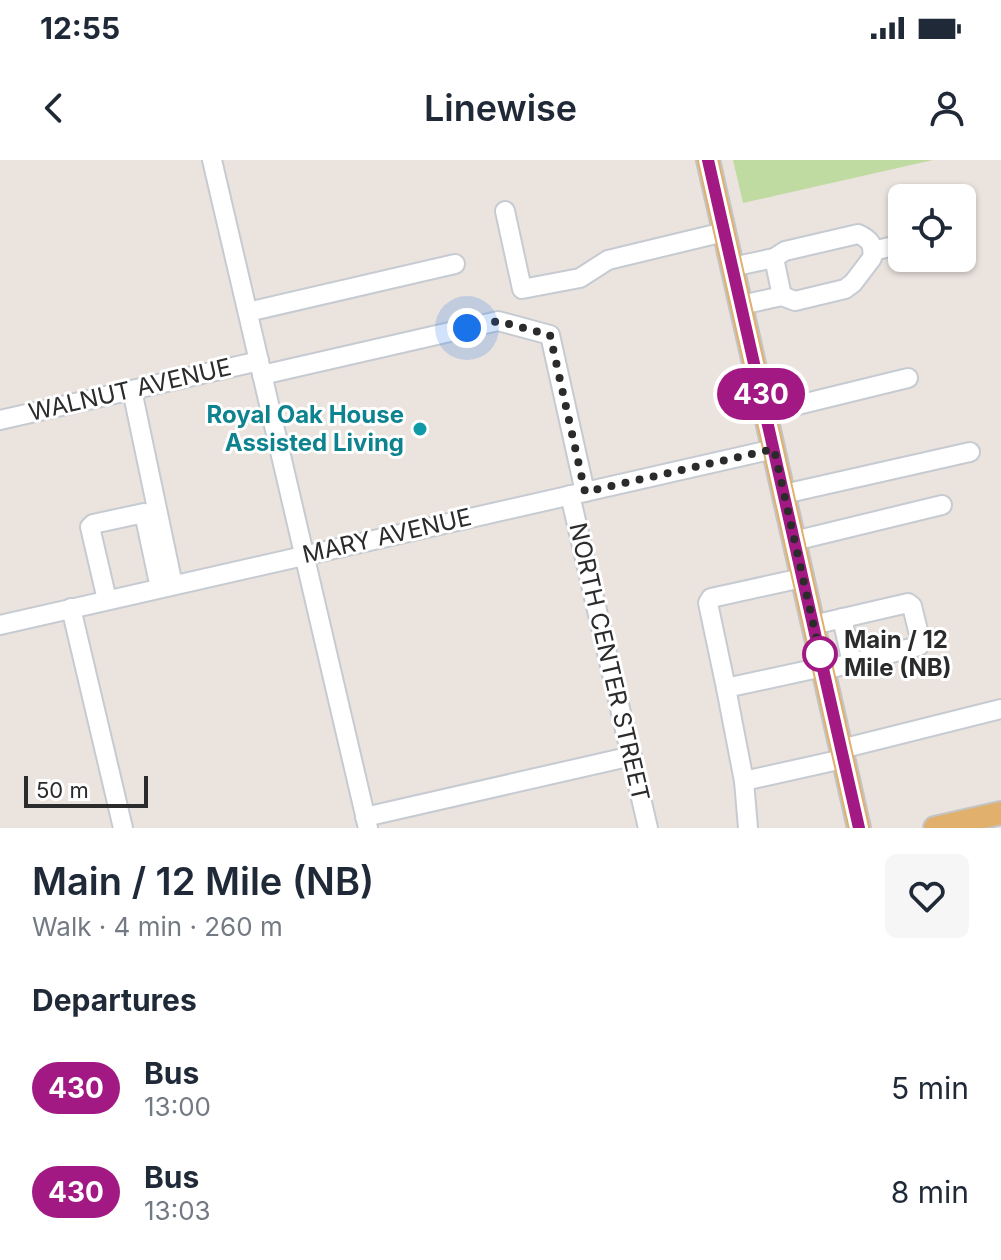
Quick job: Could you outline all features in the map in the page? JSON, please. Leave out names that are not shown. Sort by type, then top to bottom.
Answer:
[{"type":"main road","points":[[708,160],[859,828]]},
{"type":"main road","points":[[935,828],[1001,813]]},
{"type":"street","points":[[212,160],[367,823],[632,756]]},
{"type":"street","points":[[505,211],[522,289],[580,278],[608,260],[724,232]]},
{"type":"street","points":[[732,267],[858,234],[866,237],[873,251],[872,258],[845,289],[795,301],[782,296],[741,305]]},
{"type":"street","points":[[873,251],[888,247]]},
{"type":"street","points":[[774,258],[782,296]]},
{"type":"street","points":[[248,312],[455,264]]},
{"type":"street","name":"WALNUT AVENUE","points":[[0,420],[132,390],[498,321],[550,335],[578,494]]},
{"type":"street","points":[[765,413],[908,378]]},
{"type":"street","points":[[132,390],[166,587]]},
{"type":"street","name":"MARY AVENUE","points":[[0,625],[774,449]]},
{"type":"street","points":[[784,494],[970,452]]},
{"type":"street","name":"NORTH CENTER STREET","points":[[578,494],[648,828]]},
{"type":"street","points":[[794,541],[942,505]]},
{"type":"street","points":[[107,600],[90,527],[151,512]]},
{"type":"street","points":[[748,828],[744,781],[708,603],[711,598],[802,578]]},
{"type":"street","points":[[726,688],[852,663],[921,643],[912,606],[908,603],[813,625]]},
{"type":"street","points":[[71,608],[123,828]]},
{"type":"street","points":[[842,618],[852,663]]},
{"type":"street","points":[[744,781],[1001,709]]},
{"type":"green space","points":[[733,160],[933,160],[743,203]]},
{"type":"bus line","name":"430","points":[[708,160],[859,828]]},
{"type":"place","name":"Royal Oak House Assisted Living","points":[[420,429]]},
{"type":"place","name":"Main / 12 Mile (NB)","points":[[820,654]]},
{"type":"route","points":[[467,328],[498,321],[550,335],[585,492],[774,449],[820,654]]}]
